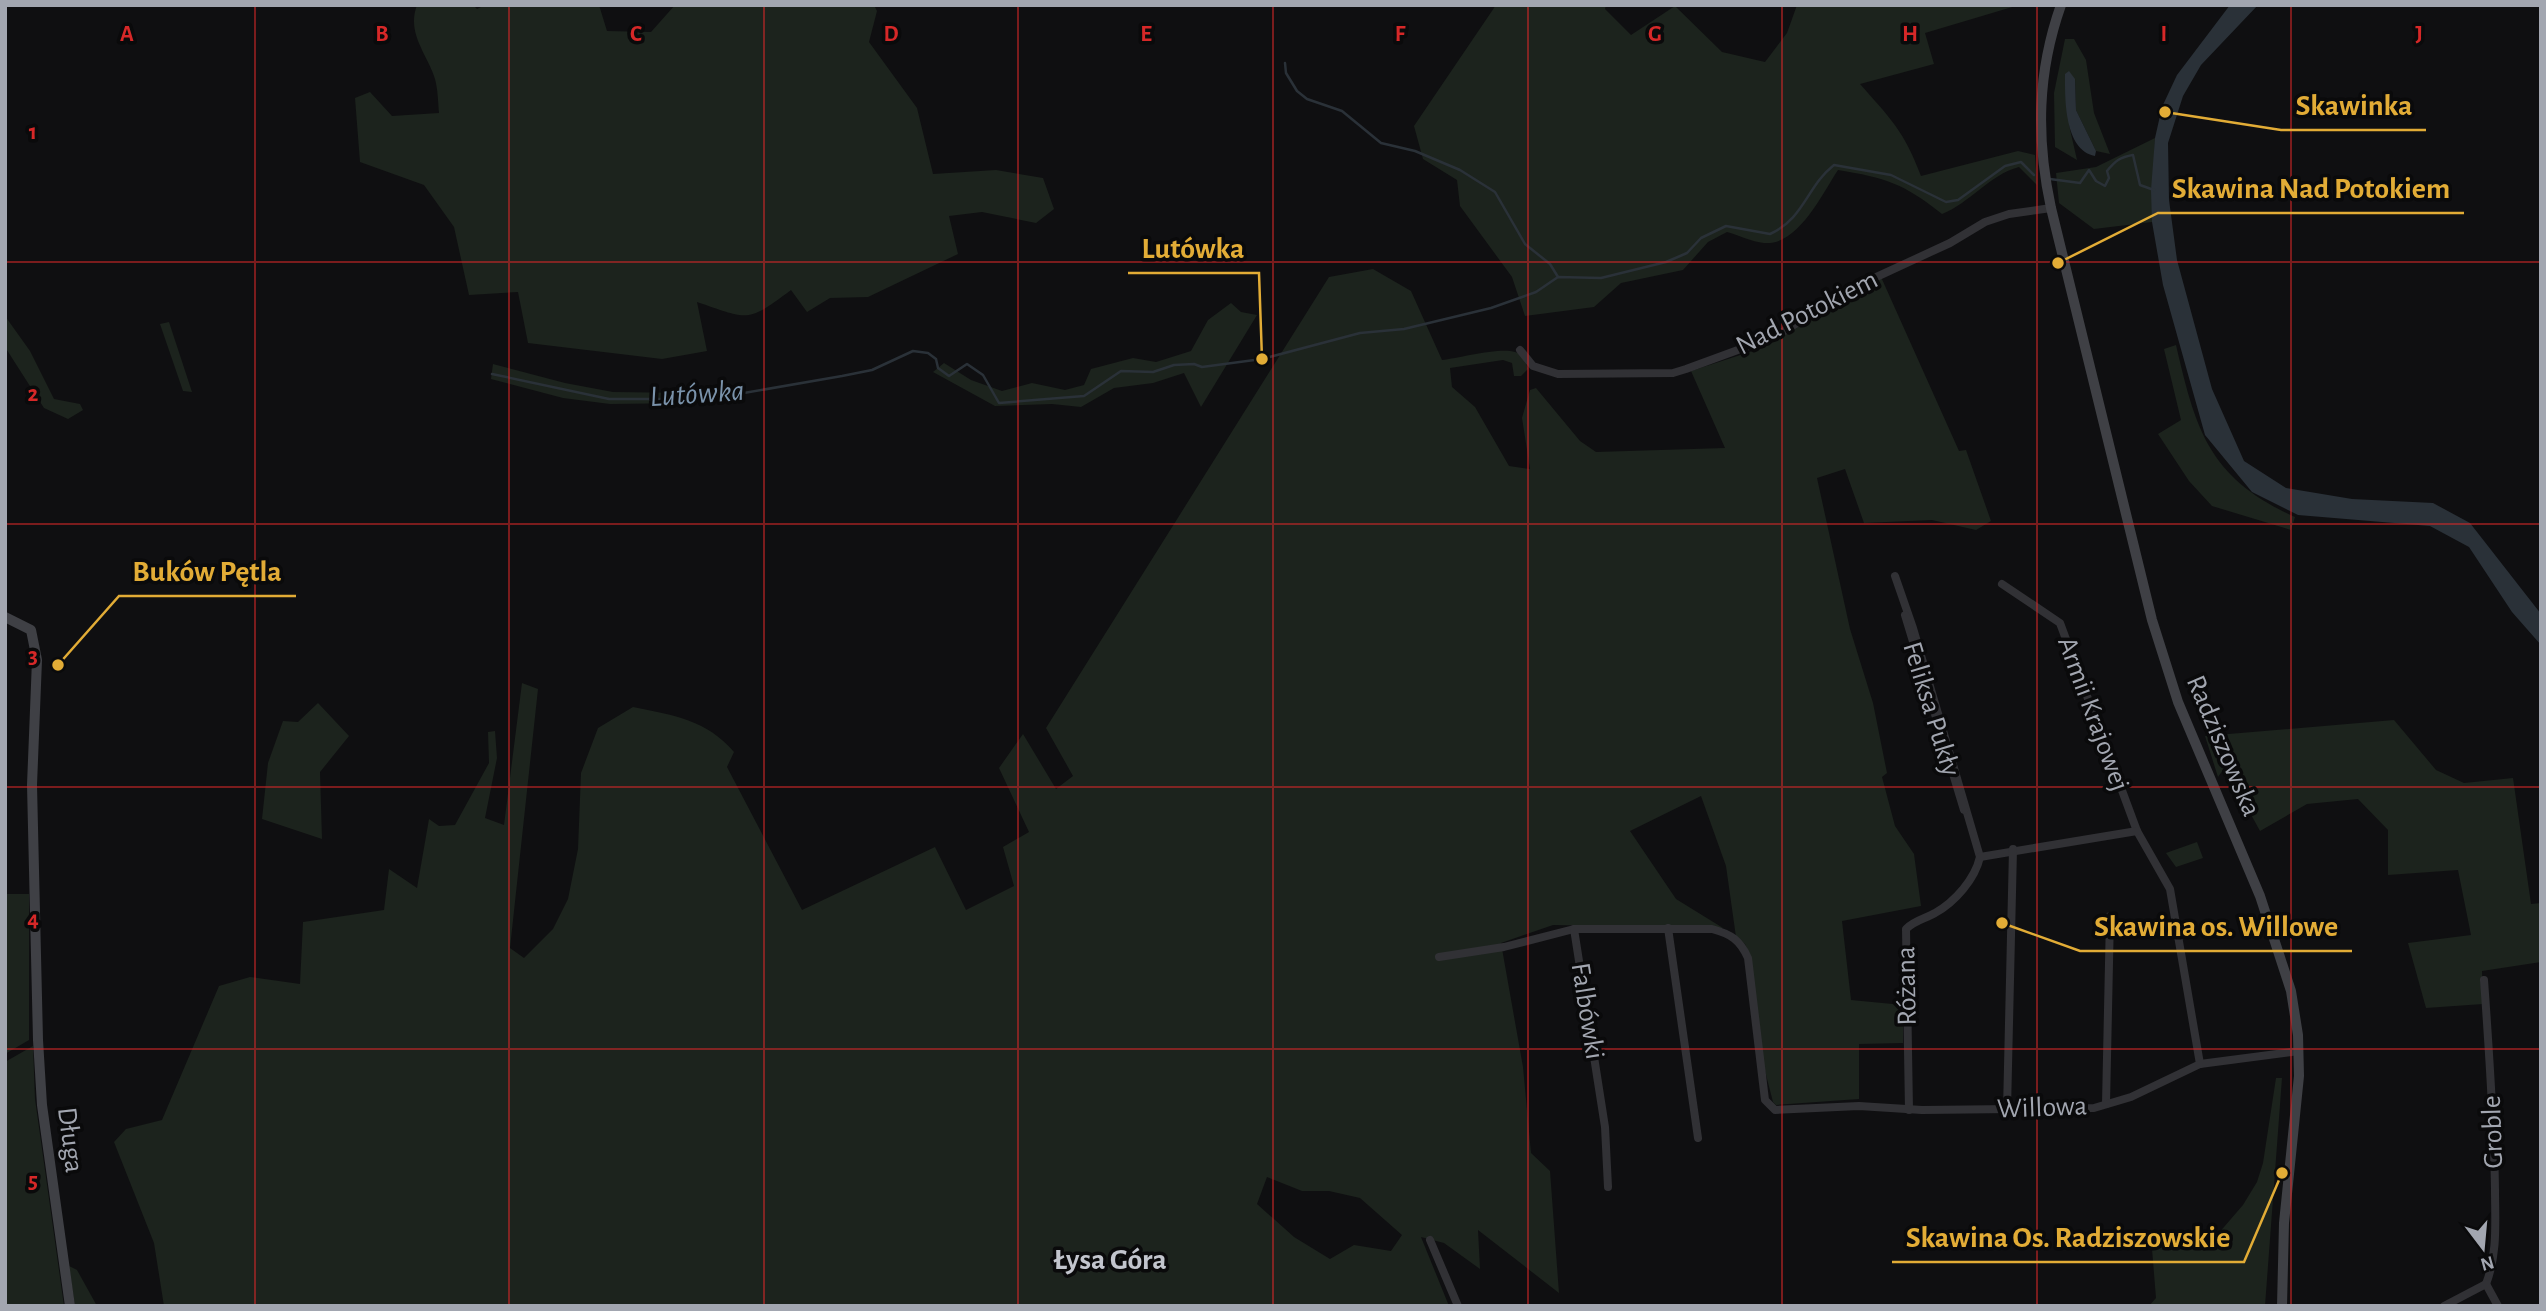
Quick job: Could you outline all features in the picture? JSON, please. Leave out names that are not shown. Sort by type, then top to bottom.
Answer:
[{"type":"street","name":"Radziszowska","points":[[2061,5],[2049,43],[2040,102],[2041,150],[2051,208],[2152,620],[2178,702],[2260,896],[2291,990],[2299,1051],[2284,1223],[2282,1306]]},
{"type":"street","name":"Nad Potokiem","points":[[1520,349],[1532,366],[1558,374],[1673,373],[1776,336],[1859,285],[1950,243],[1985,222],[2009,214],[2051,208]]},
{"type":"street","name":"Feliksa Pukły","points":[[1895,576],[1913,628],[1980,857]]},
{"type":"street","name":"Armii Krajowej","points":[[2002,584],[2060,623],[2137,831],[2170,889],[2200,1064]]},
{"type":"street","name":"Długa","points":[[5,617],[31,630],[37,660],[32,785],[38,1040],[42,1105],[70,1306]]},
{"type":"street","points":[[1980,857],[2013,849],[2137,831]]},
{"type":"street","points":[[2007,1110],[2013,849]]},
{"type":"street","name":"Różana","points":[[1909,1110],[1906,929],[1940,911],[1964,888],[1978,868],[1980,857]]},
{"type":"street","points":[[2106,1104],[2110,916]]},
{"type":"street","points":[[1668,928],[1698,1138]]},
{"type":"street","points":[[1439,957],[1504,947],[1574,929]]},
{"type":"street","name":"Falbówki","points":[[1608,1186],[1605,1127],[1574,929],[1712,929],[1727,933],[1741,943],[1748,958],[1765,1100],[1775,1110]]},
{"type":"street","name":"Groble","points":[[2484,979],[2495,1138],[2495,1242],[2486,1284]]},
{"type":"street","name":"Willowa","points":[[1775,1110],[1859,1106],[1909,1110],[2094,1108],[2131,1097],[2200,1064],[2299,1051]]},
{"type":"street","points":[[1430,1240],[1458,1306]]},
{"type":"street","points":[[2444,1306],[2486,1284],[2498,1306]]},
{"type":"shaded area","points":[[417,5],[473,5],[477,9],[485,5],[599,5],[607,31],[651,32],[675,5],[874,5],[877,11],[869,42],[917,108],[933,174],[996,170],[1043,178],[1054,209],[1036,223],[982,212],[949,216],[958,254],[868,297],[830,298],[807,312],[791,290],[764,309],[746,315],[737,315],[697,302],[707,351],[662,359],[528,343],[518,292],[469,295],[454,227],[424,185],[360,162],[355,98],[370,92],[392,116],[439,113],[435,79],[416,35],[414,16]]},
{"type":"shaded area","points":[[1496,5],[1606,5],[1605,9],[1631,35],[1675,6],[1722,52],[1765,62],[1787,33],[1797,5],[2019,5],[1925,33],[1934,64],[1860,84],[1896,126],[1921,176],[2018,151],[2035,155],[2037,185],[2019,167],[1998,176],[1962,203],[1942,214],[1916,195],[1893,183],[1838,170],[1808,217],[1788,236],[1776,242],[1759,242],[1727,232],[1708,242],[1683,270],[1621,283],[1594,307],[1525,316],[1512,277],[1460,206],[1457,180],[1423,159],[1414,126]]},
{"type":"shaded area","points":[[2230,5],[2258,5],[2201,65],[2183,96],[2168,143],[2169,200],[2177,260],[2212,389],[2244,461],[2286,488],[2352,499],[2433,503],[2470,523],[2541,614],[2541,645],[2512,612],[2469,547],[2430,526],[2298,515],[2252,492],[2205,435],[2163,285],[2152,222],[2151,190],[2155,138],[2162,107],[2177,75]]},
{"type":"shaded area","points":[[2065,39],[2074,39],[2086,60],[2094,113],[2110,154],[2096,151],[2076,110],[2075,79],[2069,125],[2077,160],[2055,147],[2054,93]]},
{"type":"shaded area","points":[[2069,71],[2075,79],[2076,110],[2096,151],[2095,156],[2085,152],[2077,144],[2068,122],[2065,74]]},
{"type":"shaded area","points":[[2155,138],[2152,222],[2094,229],[2059,203],[2056,173],[2096,167]]},
{"type":"shaded area","points":[[1373,269],[1411,291],[1442,360],[1500,351],[1520,355],[1528,369],[1521,376],[1514,376],[1512,363],[1503,360],[1450,368],[1452,387],[1475,407],[1509,466],[1530,469],[1522,418],[1530,390],[1536,388],[1580,441],[1596,452],[1725,448],[1691,371],[1765,347],[1881,277],[1959,451],[1966,450],[1991,521],[1976,530],[1932,520],[1864,523],[1845,469],[1817,478],[1850,629],[1873,703],[1887,773],[1882,777],[1895,826],[1914,854],[1921,906],[1842,921],[1851,1000],[1903,1005],[1903,1043],[1859,1044],[1859,1099],[1776,1105],[1773,1102],[1764,1067],[1750,958],[1745,944],[1736,937],[1726,866],[1701,796],[1630,831],[1676,899],[1723,928],[1553,925],[1501,943],[1523,1067],[1531,1153],[1550,1171],[1559,1293],[1478,1230],[1480,1269],[1444,1243],[1421,1237],[1449,1306],[164,1306],[154,1243],[114,1142],[126,1129],[162,1120],[219,986],[250,977],[300,984],[303,922],[384,910],[389,869],[417,888],[429,819],[439,826],[455,825],[489,763],[488,732],[495,731],[497,758],[485,818],[504,825],[522,683],[538,689],[510,948],[524,958],[553,929],[568,899],[578,849],[581,773],[598,728],[633,707],[688,720],[724,741],[734,752],[727,767],[802,910],[935,847],[966,910],[1014,886],[1003,847],[1029,832],[999,768],[1023,734],[1056,789],[1073,776],[1046,728],[1329,277]],"holes":[[[1267,1177],[1302,1191],[1329,1191],[1360,1198],[1402,1235],[1391,1251],[1354,1245],[1330,1259],[1294,1237],[1257,1204]]]},
{"type":"shaded area","points":[[1231,303],[1241,312],[1257,315],[1201,407],[1184,373],[1153,383],[1114,388],[1081,407],[1052,404],[995,406],[933,372],[944,363],[971,380],[1002,391],[1032,383],[1065,390],[1084,385],[1091,369],[1133,358],[1156,362],[1191,351],[1208,320]]},
{"type":"shaded area","points":[[5,316],[30,351],[54,399],[80,404],[83,410],[68,419],[44,408],[5,347]]},
{"type":"shaded area","points":[[169,322],[192,392],[183,391],[160,324]]},
{"type":"shaded area","points":[[2176,345],[2191,403],[2211,449],[2243,486],[2295,517],[2291,530],[2212,506],[2189,481],[2158,434],[2181,420],[2164,349]]},
{"type":"shaded area","points":[[493,364],[565,383],[613,392],[690,393],[691,403],[610,404],[563,398],[491,379]]},
{"type":"shaded area","points":[[318,703],[349,736],[320,772],[322,839],[262,819],[268,763],[283,721],[298,722]]},
{"type":"shaded area","points":[[2394,720],[2436,770],[2464,783],[2513,778],[2531,904],[2541,903],[2541,962],[2482,971],[2483,1004],[2426,1008],[2408,943],[2471,935],[2458,870],[2388,875],[2388,830],[2358,799],[2307,804],[2260,831],[2225,767],[2218,777],[2205,736]]},
{"type":"shaded area","points":[[2197,842],[2203,858],[2176,867],[2166,853]]},
{"type":"shaded area","points":[[5,894],[29,894],[29,1040],[5,1054]]},
{"type":"shaded area","points":[[33,1046],[35,1099],[64,1306],[5,1306],[5,1062]]},
{"type":"shaded area","points":[[2276,1078],[2282,1078],[2265,1306],[2149,1306],[2156,1298],[2152,1249],[2218,1234],[2243,1205],[2257,1182],[2263,1163]]},
{"type":"shaded area","points":[[69,1266],[77,1270],[97,1306],[75,1306]]},
{"type":"waterway","points":[[1285,63],[1286,73],[1297,91],[1307,99],[1342,111],[1381,143],[1415,151],[1460,170],[1495,192],[1525,244],[1550,264],[1558,277]]},
{"type":"waterway","name":"Lutówka","points":[[2050,179],[2080,183],[2089,170],[2096,181],[2105,186],[2109,178],[2107,171],[2115,162],[2133,155],[2140,185],[2154,190]]},
{"type":"waterway","name":"Lutówka","points":[[492,374],[609,399],[715,398],[872,370],[913,351],[928,353],[936,359],[938,368],[949,376],[967,364],[983,375],[999,403],[1084,396],[1121,371],[1153,372],[1174,365],[1194,364],[1202,367],[1262,359],[1360,333],[1404,329],[1491,308],[1536,292],[1558,277],[1601,278],[1666,262],[1687,253],[1701,238],[1726,226],[1770,234],[1791,220],[1817,183],[1834,165],[1891,175],[1946,202],[1958,200],[2005,166],[2021,162],[2034,175]]},
{"type":"place","name":"Skawinka","points":[[2165,112]]},
{"type":"place","name":"Skawina Nad Potokiem","points":[[2058,263]]},
{"type":"place","name":"Lutówka","points":[[1262,359]]},
{"type":"place","name":"Buków Pętla","points":[[58,665]]},
{"type":"place","name":"Skawina os. Willowe","points":[[2002,923]]},
{"type":"place","name":"Skawina Os. Radziszowskie","points":[[2282,1173]]},
{"type":"district","name":"Łysa Góra","points":[[1110,1260]]}]
